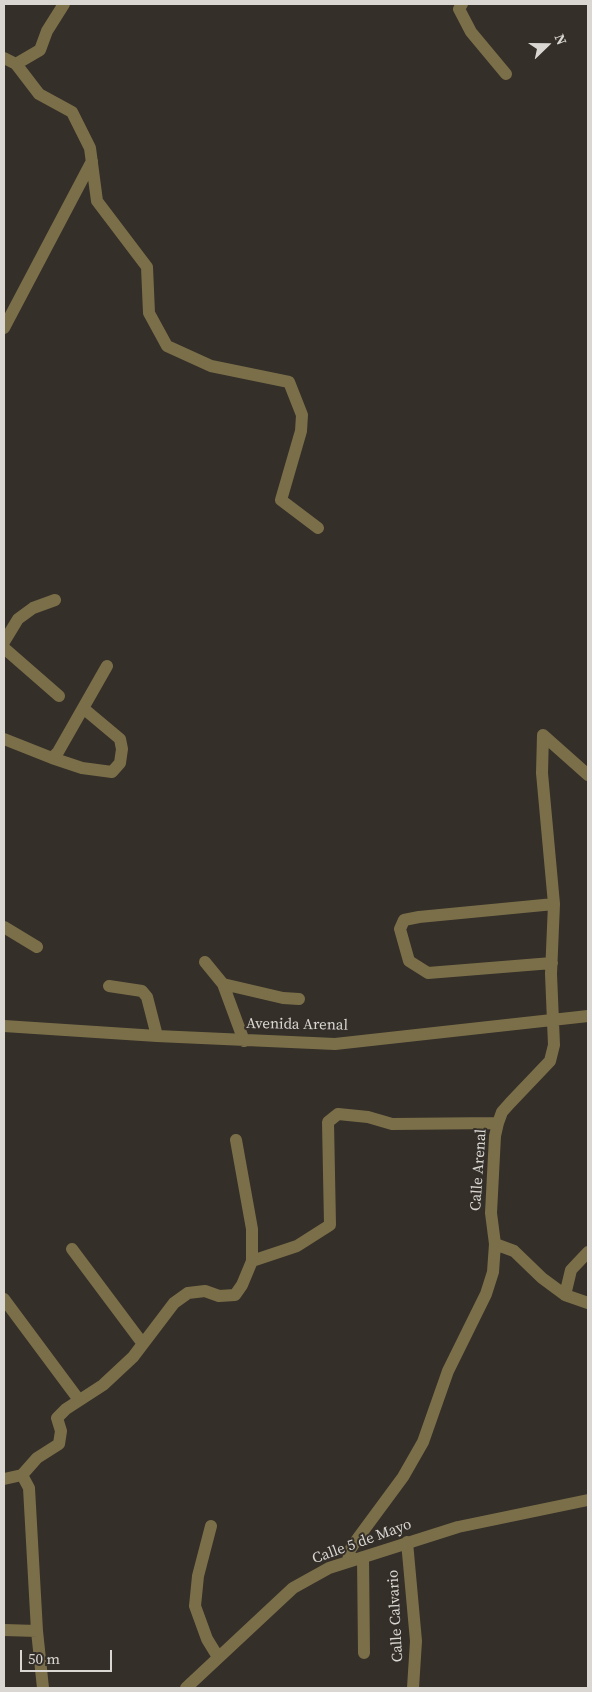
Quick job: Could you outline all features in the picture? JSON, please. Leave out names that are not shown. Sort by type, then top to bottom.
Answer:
[{"type":"street","points":[[16,64],[40,50],[47,31],[64,4]]},
{"type":"street","points":[[462,4],[460,9],[471,32],[506,74]]},
{"type":"street","points":[[4,58],[16,64],[39,94],[72,112],[90,148],[97,201],[147,267],[149,313],[167,346],[211,366],[289,382],[302,415],[301,431],[281,500],[318,528]]},
{"type":"street","points":[[4,328],[92,161]]},
{"type":"street","points":[[4,642],[18,619],[33,608],[55,600]]},
{"type":"street","points":[[4,648],[59,696]]},
{"type":"street","points":[[52,758],[58,752],[107,666]]},
{"type":"street","points":[[4,739],[82,768],[112,772],[120,763],[122,749],[120,738],[83,708]]},
{"type":"street","name":"Calle Arenal","points":[[348,1561],[350,1550],[403,1476],[423,1442],[448,1371],[486,1294],[492,1272],[495,1244],[490,1213],[495,1136],[498,1123],[506,1108],[550,1061],[554,1045],[552,963],[554,904],[542,773],[543,735],[588,775]]},
{"type":"street","points":[[552,963],[428,973],[409,961],[400,929],[404,920],[419,917],[554,904]]},
{"type":"street","points":[[4,928],[37,947]]},
{"type":"street","points":[[205,962],[223,984],[244,1041]]},
{"type":"street","points":[[223,984],[283,998],[299,999]]},
{"type":"street","points":[[109,986],[142,991],[147,997],[157,1036]]},
{"type":"street","name":"Avenida Arenal","points":[[4,1026],[244,1041],[335,1044],[588,1016]]},
{"type":"street","points":[[252,1261],[297,1246],[330,1225],[328,1122],[338,1114],[368,1117],[392,1124],[498,1123]]},
{"type":"street","points":[[4,1480],[22,1475],[37,1458],[59,1444],[61,1431],[57,1418],[79,1400],[103,1385],[134,1357],[174,1303],[188,1293],[205,1291],[219,1296],[235,1295],[252,1261],[252,1228],[236,1140]]},
{"type":"street","points":[[495,1244],[514,1251],[542,1278],[565,1295],[588,1303]]},
{"type":"street","points":[[72,1249],[143,1344]]},
{"type":"street","points":[[565,1295],[571,1270],[588,1252]]},
{"type":"street","points":[[4,1299],[79,1400]]},
{"type":"street","points":[[22,1475],[29,1488],[37,1631],[43,1688]]},
{"type":"street","name":"Calle 5 de Mayo","points":[[186,1688],[293,1588],[329,1568],[458,1527],[588,1500]]},
{"type":"street","points":[[211,1526],[198,1576],[195,1606],[207,1639],[218,1657]]},
{"type":"street","name":"Calle Calvario","points":[[407,1542],[416,1641],[413,1688]]},
{"type":"street","points":[[363,1557],[364,1653]]},
{"type":"street","points":[[4,1630],[37,1631]]}]
